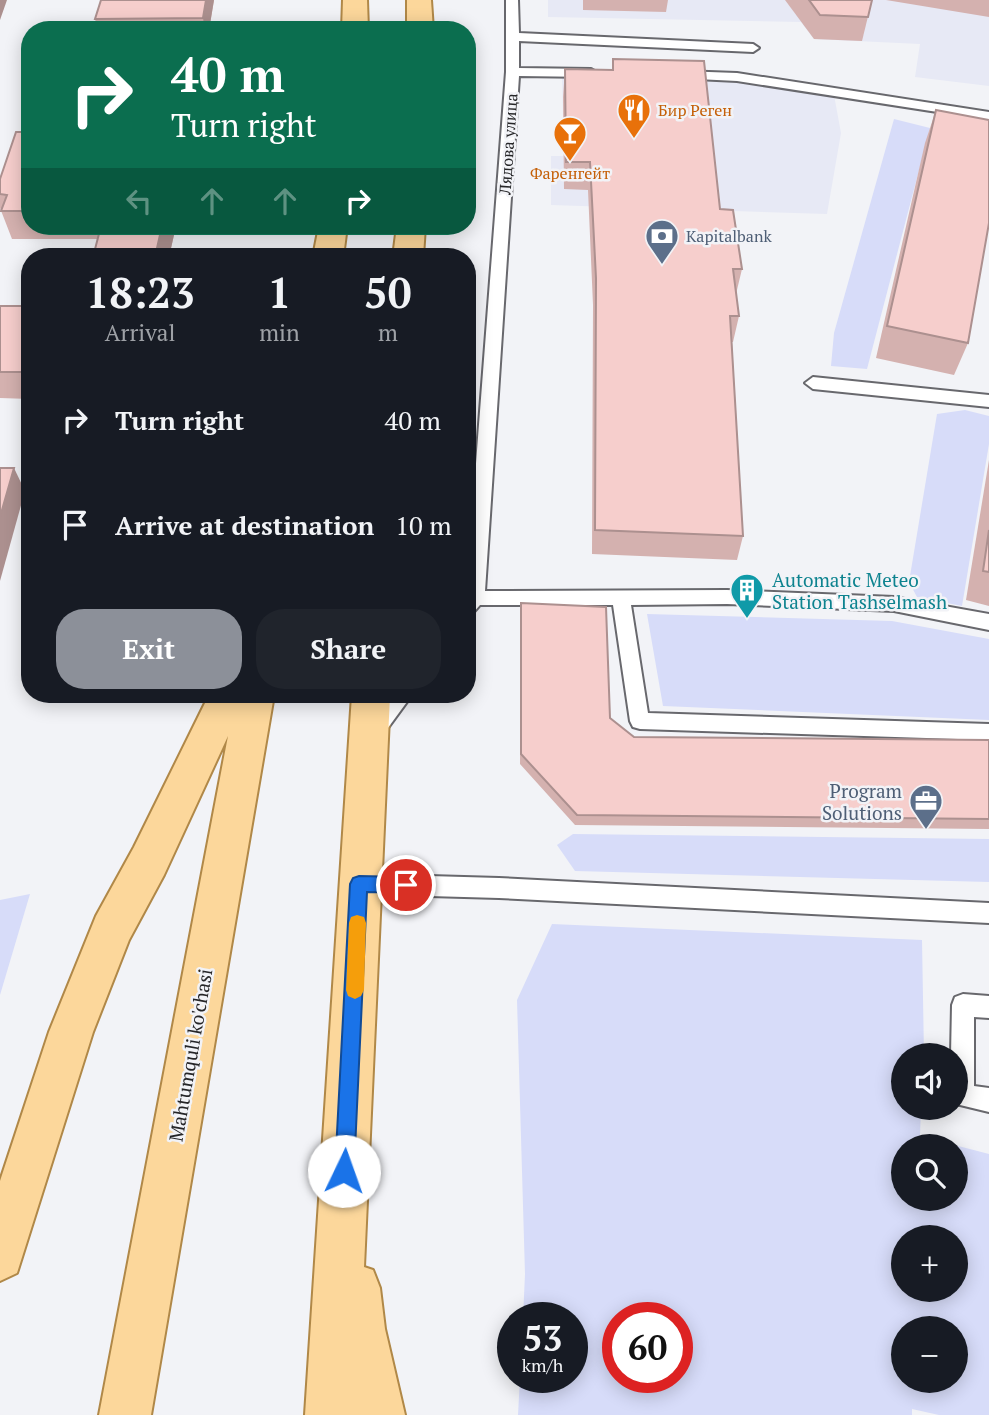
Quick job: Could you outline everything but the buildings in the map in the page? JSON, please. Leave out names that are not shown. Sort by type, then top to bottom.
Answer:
[{"type":"main road","points":[[355,0],[355,21]]},
{"type":"main road","points":[[419,0],[420,21]]},
{"type":"main road","points":[[0,1256],[71,1032],[106,943],[149,861],[224,703]]},
{"type":"main road","name":"Mahtumquli ko'chasi","points":[[125,1415],[254,703]]},
{"type":"main road","points":[[331,1415],[370,703]]},
{"type":"main road","points":[[343,1195],[360,1329],[379,1415]]},
{"type":"lane","points":[[512,0],[513,72]]},
{"type":"lane","points":[[513,37],[753,48]]},
{"type":"lane","name":"Лядова улица","points":[[476,540],[513,72],[606,74]]},
{"type":"lane","points":[[671,75],[737,77],[989,116]]},
{"type":"lane","points":[[813,383],[988,398]]},
{"type":"lane","points":[[476,603],[621,596],[727,597],[894,604],[989,622]]},
{"type":"lane","points":[[621,596],[640,721],[989,732]]},
{"type":"lane","points":[[368,739],[396,703]]},
{"type":"lane","points":[[359,884],[499,888],[989,913]]},
{"type":"lane","points":[[989,1007],[963,1005],[962,1095],[989,1100]]},
{"type":"shaded area","points":[[548,0],[989,0],[989,86],[915,77],[920,44],[814,39],[801,22],[548,17]]},
{"type":"shaded area","points":[[562,78],[717,80],[834,95],[841,133],[827,214],[551,205],[551,156],[564,156]]},
{"type":"shaded area","points":[[894,119],[930,128],[867,369],[831,366],[834,333]]},
{"type":"shaded area","points":[[965,410],[989,416],[989,444],[962,606],[917,597],[909,582],[937,414]]},
{"type":"shaded area","points":[[647,614],[892,621],[989,639],[989,720],[663,706]]},
{"type":"shaded area","points":[[573,834],[989,839],[989,882],[575,871],[557,845]]},
{"type":"shaded area","points":[[30,894],[0,995],[0,900]]},
{"type":"shaded area","points":[[552,924],[922,940],[924,1043],[891,1043],[891,1120],[921,1120],[920,1134],[891,1134],[891,1211],[968,1211],[968,1149],[989,1154],[989,1415],[939,1415],[912,1409],[912,1415],[518,1415],[519,1393],[588,1393],[588,1302],[524,1302],[517,1000]]},
{"type":"slow traffic","points":[[355,990],[357,923]]},
{"type":"place","name":"Бир Реген","points":[[634,140]]},
{"type":"place","name":"Фаренгейт","points":[[570,163]]},
{"type":"place","name":"Kapitalbank","points":[[662,266]]},
{"type":"place","name":"Automatic Meteo Station Tashselmash","points":[[747,620]]},
{"type":"place","name":"Program Solutions","points":[[926,831]]},
{"type":"route","points":[[344,1171],[359,884],[406,885]]}]
